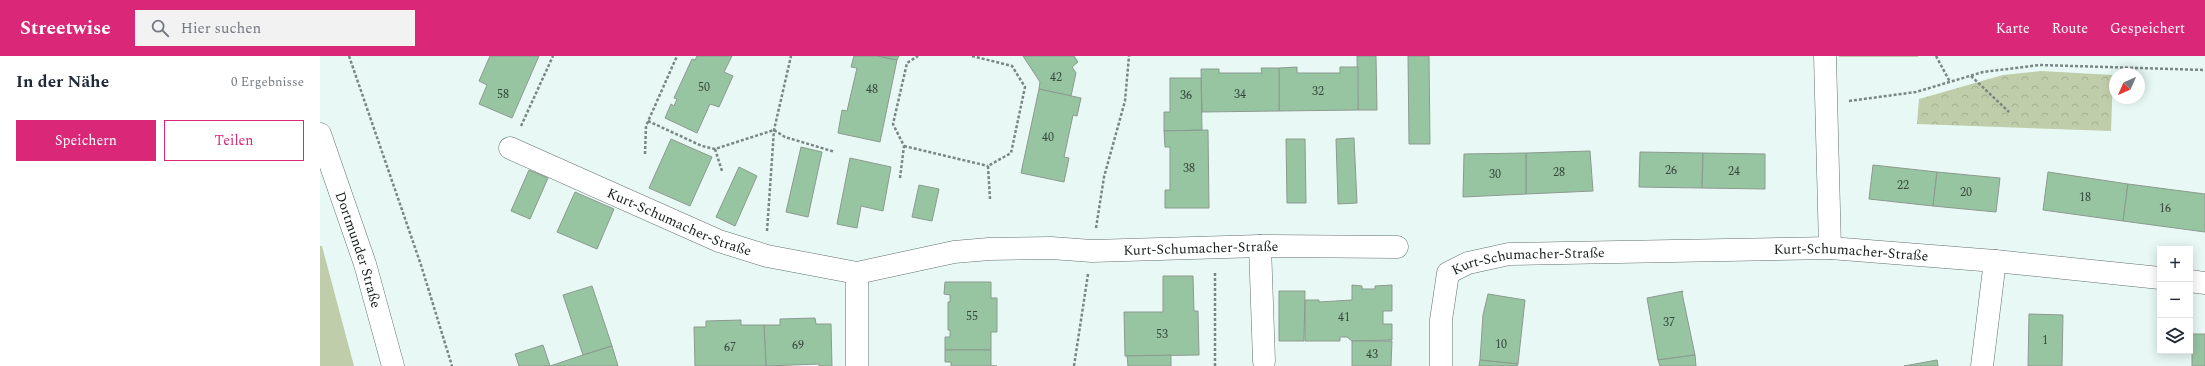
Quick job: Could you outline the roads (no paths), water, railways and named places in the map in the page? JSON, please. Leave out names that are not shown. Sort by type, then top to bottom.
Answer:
[{"type":"street","points":[[1824,56],[1824,104],[1830,248]]},
{"type":"street","name":"Dortmunder Straße","points":[[320,134],[365,264],[393,366]]},
{"type":"street","name":"Kurt-Schumacher-Straße","points":[[510,148],[719,241],[767,256],[857,273],[954,252],[1052,248],[1092,251],[1260,246],[1397,246]]},
{"type":"street","points":[[1260,246],[1264,361]]},
{"type":"street","name":"Kurt-Schumacher-Straße","points":[[1441,366],[1441,320],[1448,273],[1468,263],[1509,254],[1830,248],[1995,261],[2157,278]]},
{"type":"street","points":[[1982,366],[1995,261]]},
{"type":"street","points":[[857,273],[858,366]]},
{"type":"street","points":[[2193,281],[2205,283]]}]
